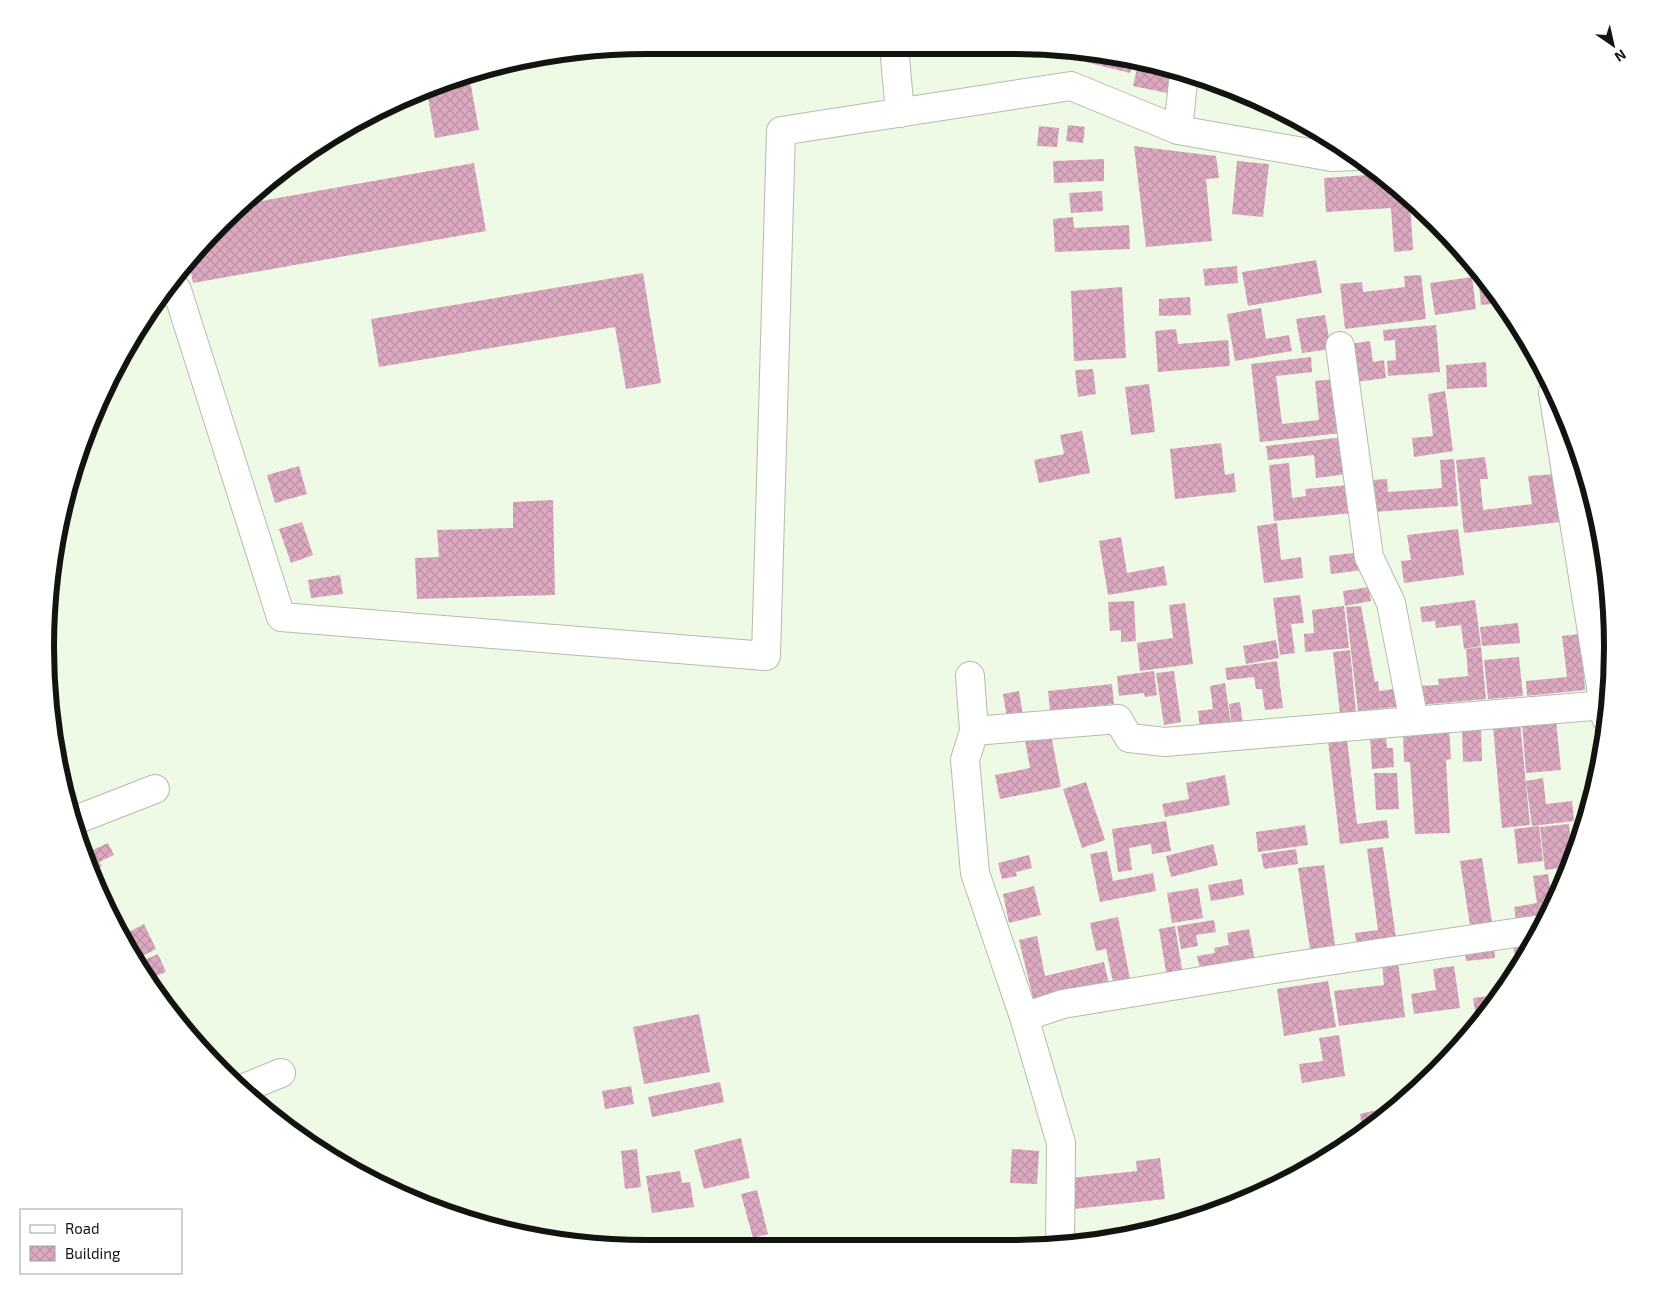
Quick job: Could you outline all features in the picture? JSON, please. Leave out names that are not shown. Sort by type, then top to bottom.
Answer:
[{"type":"street","points":[[895,54],[900,113]]},
{"type":"street","points":[[1178,130],[1183,79]]},
{"type":"street","points":[[173,291],[177,290],[280,617],[766,656],[781,131],[1071,86],[1178,130],[1332,157],[1345,157]]},
{"type":"street","points":[[1340,346],[1369,556],[1391,603],[1414,721]]},
{"type":"street","points":[[1557,415],[1603,690]]},
{"type":"street","points":[[970,676],[974,731],[966,760],[975,873],[1024,1017],[1061,1143],[1060,1238]]},
{"type":"street","points":[[974,731],[1118,720],[1129,738],[1164,742],[1414,721],[1600,711]]},
{"type":"street","points":[[79,819],[155,789]]},
{"type":"street","points":[[1024,1017],[1063,1004],[1283,967],[1532,930]]},
{"type":"street","points":[[249,1086],[281,1073]]},
{"type":"building","points":[[1087,59],[1132,66],[1130,73],[1086,62]]},
{"type":"building","points":[[1137,67],[1176,77],[1172,94],[1133,86]]},
{"type":"building","points":[[470,81],[479,130],[435,138],[428,96]]},
{"type":"building","points":[[1068,125],[1085,127],[1083,143],[1066,141]]},
{"type":"building","points":[[1039,126],[1059,128],[1057,147],[1037,146]]},
{"type":"building","points":[[1134,146],[1216,156],[1219,178],[1206,179],[1212,241],[1146,247]]},
{"type":"building","points":[[1104,159],[1104,181],[1054,183],[1053,161]]},
{"type":"building","points":[[1237,161],[1269,164],[1263,217],[1232,214]]},
{"type":"building","points":[[474,163],[486,231],[193,283],[190,269],[255,202]]},
{"type":"building","points":[[1372,176],[1411,209],[1413,250],[1394,252],[1391,208],[1326,212],[1324,178]]},
{"type":"building","points":[[1102,191],[1103,211],[1071,213],[1069,193]]},
{"type":"building","points":[[1073,217],[1074,228],[1129,225],[1130,249],[1055,252],[1053,219]]},
{"type":"building","points":[[1455,253],[1461,261],[1456,262]]},
{"type":"building","points":[[1316,260],[1322,293],[1248,306],[1242,272]]},
{"type":"building","points":[[1237,266],[1238,283],[1205,286],[1203,269]]},
{"type":"building","points":[[643,273],[661,383],[626,389],[615,327],[379,367],[371,319]]},
{"type":"building","points":[[1421,275],[1426,319],[1345,329],[1340,284],[1362,282],[1363,292],[1405,287],[1404,276]]},
{"type":"building","points":[[1472,277],[1476,309],[1435,315],[1430,283]]},
{"type":"building","points":[[1479,284],[1495,304],[1481,305]]},
{"type":"building","points":[[1122,287],[1126,358],[1074,361],[1071,291]]},
{"type":"building","points":[[1190,297],[1191,315],[1159,316],[1159,299]]},
{"type":"building","points":[[1261,308],[1266,339],[1289,335],[1292,351],[1235,361],[1227,314]]},
{"type":"building","points":[[1325,315],[1331,349],[1302,353],[1296,319]]},
{"type":"building","points":[[1436,325],[1440,372],[1388,376],[1387,361],[1396,360],[1395,340],[1384,341],[1383,330]]},
{"type":"building","points":[[1176,329],[1178,344],[1228,340],[1230,366],[1158,372],[1155,331]]},
{"type":"building","points":[[1370,341],[1373,362],[1384,360],[1386,378],[1355,382],[1350,344]]},
{"type":"building","points":[[1311,357],[1312,372],[1276,376],[1282,424],[1319,420],[1315,381],[1335,379],[1341,433],[1260,442],[1251,364]]},
{"type":"building","points":[[1486,362],[1487,387],[1447,389],[1446,365]]},
{"type":"building","points":[[1093,369],[1096,394],[1078,397],[1075,370]]},
{"type":"building","points":[[1149,384],[1155,432],[1131,435],[1125,387]]},
{"type":"building","points":[[1445,391],[1453,451],[1414,457],[1412,438],[1433,436],[1428,394]]},
{"type":"building","points":[[1082,431],[1090,473],[1039,483],[1034,460],[1064,454],[1060,435]]},
{"type":"building","points":[[1344,437],[1348,474],[1316,478],[1314,455],[1268,460],[1266,446]]},
{"type":"building","points":[[1221,443],[1225,475],[1234,473],[1236,492],[1175,499],[1170,449]]},
{"type":"building","points":[[1485,457],[1488,479],[1480,479],[1483,510],[1532,504],[1528,476],[1555,474],[1560,522],[1464,533],[1456,460]]},
{"type":"building","points":[[1454,459],[1458,506],[1373,512],[1371,480],[1387,479],[1388,492],[1442,488],[1440,460]]},
{"type":"building","points":[[1289,463],[1292,498],[1306,496],[1305,489],[1349,485],[1352,513],[1274,521],[1269,465]]},
{"type":"building","points":[[299,466],[307,494],[275,503],[267,475]]},
{"type":"building","points":[[553,500],[555,595],[417,599],[415,558],[439,557],[437,530],[513,528],[513,502]]},
{"type":"building","points":[[302,522],[313,555],[291,563],[279,529]]},
{"type":"building","points":[[1277,523],[1281,560],[1301,557],[1303,578],[1264,583],[1257,526]]},
{"type":"building","points":[[1458,529],[1464,575],[1404,583],[1401,561],[1411,560],[1407,535]]},
{"type":"building","points":[[1121,537],[1127,573],[1164,566],[1167,585],[1108,595],[1099,541]]},
{"type":"building","points":[[1361,552],[1363,570],[1331,574],[1329,556]]},
{"type":"building","points":[[340,575],[343,594],[311,598],[308,580]]},
{"type":"building","points":[[1369,587],[1371,601],[1345,606],[1343,591]]},
{"type":"building","points":[[1300,595],[1304,623],[1291,624],[1295,653],[1280,655],[1273,598]]},
{"type":"building","points":[[1475,600],[1481,646],[1464,649],[1461,625],[1436,628],[1435,621],[1422,622],[1420,607]]},
{"type":"building","points":[[1134,601],[1136,641],[1121,642],[1121,630],[1110,631],[1108,602]]},
{"type":"building","points":[[1185,603],[1193,664],[1140,671],[1137,643],[1173,638],[1169,605]]},
{"type":"building","points":[[1344,606],[1349,648],[1305,652],[1304,634],[1314,633],[1312,610]]},
{"type":"building","points":[[1361,606],[1375,682],[1378,681],[1379,691],[1401,688],[1403,706],[1358,711],[1346,607]]},
{"type":"building","points":[[1518,623],[1520,643],[1482,646],[1480,627]]},
{"type":"building","points":[[1580,634],[1585,690],[1527,696],[1526,681],[1567,677],[1562,636]]},
{"type":"building","points":[[1276,640],[1279,658],[1246,664],[1243,646]]},
{"type":"building","points":[[1481,647],[1486,699],[1420,705],[1418,686],[1439,685],[1438,679],[1468,676],[1466,649]]},
{"type":"building","points":[[1350,650],[1356,712],[1340,714],[1333,652]]},
{"type":"building","points":[[1519,657],[1523,696],[1488,699],[1484,660]]},
{"type":"building","points":[[1277,661],[1283,708],[1265,710],[1262,689],[1256,689],[1254,677],[1227,680],[1225,668]]},
{"type":"building","points":[[1154,671],[1157,695],[1145,697],[1144,693],[1119,696],[1117,676]]},
{"type":"building","points":[[1174,671],[1181,722],[1164,725],[1156,673]]},
{"type":"building","points":[[1225,683],[1231,725],[1200,729],[1198,711],[1213,709],[1210,686]]},
{"type":"building","points":[[1112,684],[1114,704],[1050,711],[1048,691]]},
{"type":"building","points":[[1019,691],[1024,722],[1008,725],[1003,694]]},
{"type":"building","points":[[1240,702],[1243,725],[1232,727],[1229,704]]},
{"type":"building","points":[[1556,720],[1561,770],[1526,773],[1522,723]]},
{"type":"building","points":[[1520,723],[1530,825],[1502,828],[1493,726]]},
{"type":"building","points":[[1462,726],[1481,726],[1482,761],[1463,762]]},
{"type":"building","points":[[1449,727],[1451,759],[1446,760],[1450,833],[1415,834],[1410,762],[1404,762],[1403,730]]},
{"type":"building","points":[[1051,735],[1061,787],[1000,799],[995,775],[1030,768],[1025,740]]},
{"type":"building","points":[[1386,735],[1387,748],[1393,748],[1394,767],[1372,769],[1370,736]]},
{"type":"building","points":[[1347,739],[1357,824],[1387,820],[1389,838],[1340,844],[1328,741]]},
{"type":"building","points":[[1374,773],[1397,773],[1399,809],[1376,810]]},
{"type":"building","points":[[1225,775],[1230,805],[1165,817],[1162,804],[1189,799],[1186,783]]},
{"type":"building","points":[[1543,778],[1546,804],[1572,801],[1574,821],[1532,826],[1526,781]]},
{"type":"building","points":[[1086,782],[1105,840],[1082,848],[1063,789]]},
{"type":"building","points":[[1166,821],[1171,851],[1152,854],[1151,844],[1129,848],[1132,870],[1118,872],[1112,829]]},
{"type":"building","points":[[1569,824],[1571,844],[1561,868],[1545,870],[1540,827]]},
{"type":"building","points":[[1305,825],[1308,845],[1258,852],[1256,832]]},
{"type":"building","points":[[1539,826],[1543,861],[1518,864],[1514,829]]},
{"type":"building","points":[[108,843],[114,855],[99,862],[102,866],[97,869],[90,851]]},
{"type":"building","points":[[1213,844],[1218,865],[1171,877],[1166,856]]},
{"type":"building","points":[[1383,847],[1397,945],[1357,950],[1355,933],[1378,930],[1367,849]]},
{"type":"building","points":[[1296,849],[1298,864],[1264,869],[1261,854]]},
{"type":"building","points":[[1107,851],[1113,881],[1153,873],[1156,891],[1100,902],[1090,854]]},
{"type":"building","points":[[1029,855],[1032,868],[1016,872],[1017,876],[1002,879],[998,863]]},
{"type":"building","points":[[1482,858],[1493,929],[1471,932],[1460,861]]},
{"type":"building","points":[[1324,865],[1336,953],[1311,956],[1298,868]]},
{"type":"building","points":[[1548,874],[1551,892],[1535,924],[1517,927],[1514,907],[1537,903],[1533,876]]},
{"type":"building","points":[[1242,879],[1244,895],[1211,901],[1208,885]]},
{"type":"building","points":[[1034,886],[1041,915],[1009,923],[1003,894]]},
{"type":"building","points":[[1198,888],[1203,918],[1172,923],[1167,893]]},
{"type":"building","points":[[1118,917],[1131,984],[1114,987],[1106,949],[1096,951],[1090,923]]},
{"type":"building","points":[[1214,920],[1216,932],[1196,935],[1198,946],[1181,949],[1177,926]]},
{"type":"building","points":[[144,924],[156,949],[141,957],[127,933]]},
{"type":"building","points":[[1175,926],[1183,975],[1167,978],[1159,929]]},
{"type":"building","points":[[1249,929],[1255,962],[1201,973],[1197,956],[1215,953],[1214,948],[1229,945],[1227,933]]},
{"type":"building","points":[[1037,936],[1045,976],[1104,962],[1109,984],[1034,1002],[1019,940]]},
{"type":"building","points":[[1528,939],[1516,958],[1512,943]]},
{"type":"building","points":[[1494,945],[1495,958],[1466,961],[1464,948]]},
{"type":"building","points":[[158,954],[166,972],[154,977],[143,960]]},
{"type":"building","points":[[1398,962],[1405,1017],[1339,1026],[1334,991],[1384,985],[1382,964]]},
{"type":"building","points":[[1454,966],[1460,1008],[1414,1014],[1411,994],[1436,990],[1433,969]]},
{"type":"building","points":[[1328,981],[1336,1027],[1284,1036],[1277,989]]},
{"type":"building","points":[[1490,997],[1476,1016],[1473,998]]},
{"type":"building","points":[[699,1014],[710,1072],[644,1084],[633,1027]]},
{"type":"building","points":[[1339,1035],[1345,1076],[1302,1083],[1299,1064],[1323,1061],[1319,1038]]},
{"type":"building","points":[[720,1082],[724,1102],[652,1117],[648,1097]]},
{"type":"building","points":[[631,1086],[634,1104],[605,1109],[602,1091]]},
{"type":"building","points":[[1381,1109],[1381,1110],[1362,1125],[1360,1114]]},
{"type":"building","points":[[741,1138],[750,1178],[704,1189],[694,1150]]},
{"type":"building","points":[[637,1149],[641,1187],[625,1189],[621,1151]]},
{"type":"building","points":[[1012,1149],[1039,1151],[1037,1184],[1010,1183]]},
{"type":"building","points":[[1160,1158],[1165,1199],[1074,1209],[1071,1178],[1137,1171],[1136,1161]]},
{"type":"building","points":[[680,1171],[682,1183],[690,1182],[694,1207],[652,1213],[646,1176]]},
{"type":"building","points":[[757,1190],[768,1234],[753,1238],[741,1194]]}]
